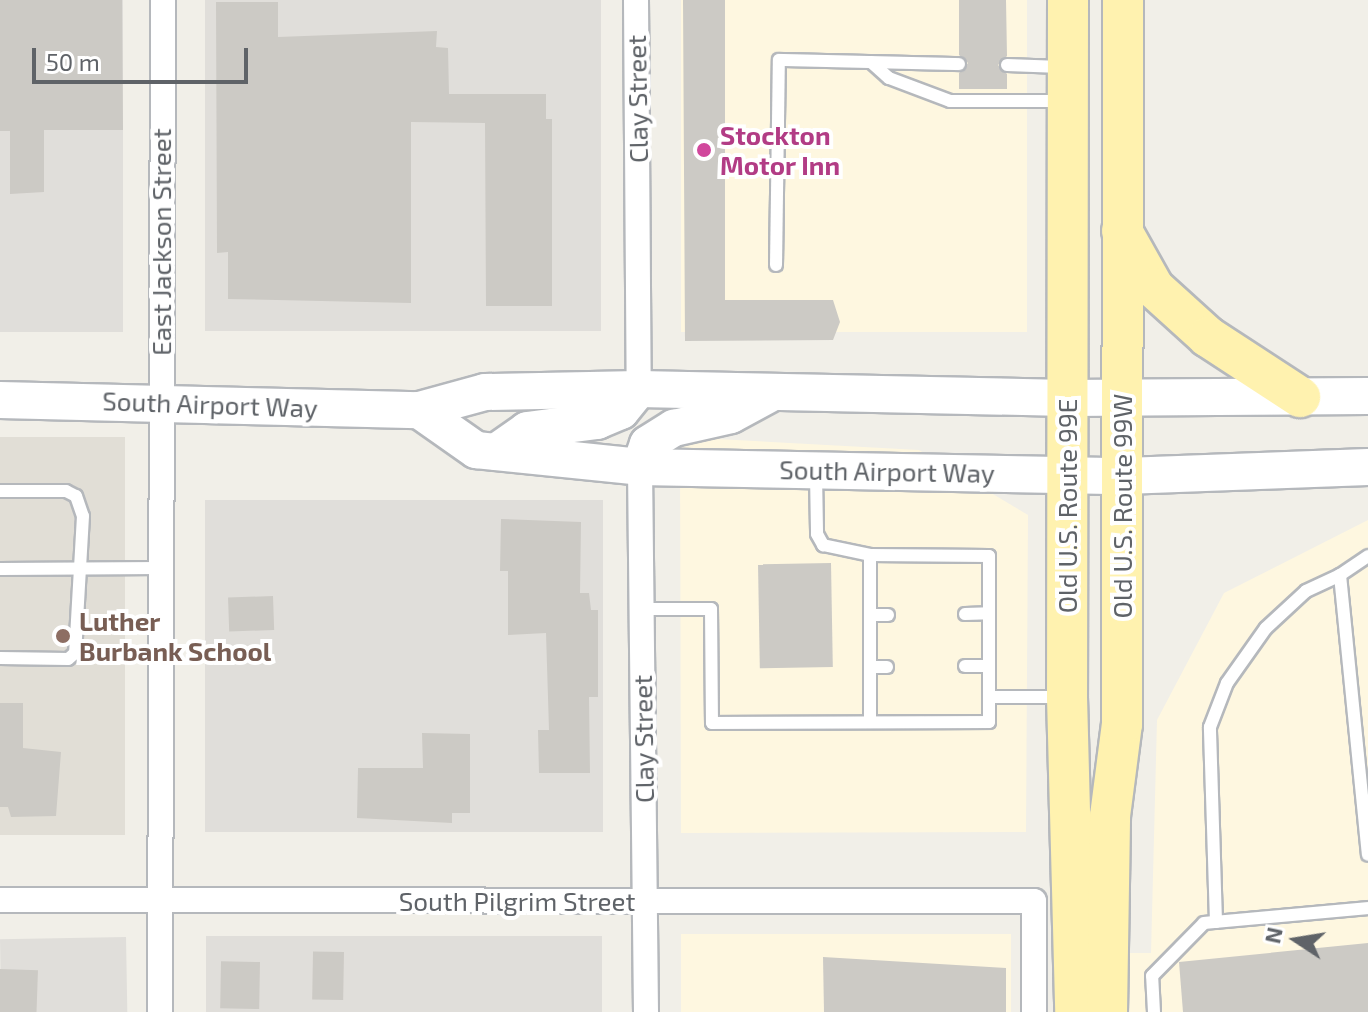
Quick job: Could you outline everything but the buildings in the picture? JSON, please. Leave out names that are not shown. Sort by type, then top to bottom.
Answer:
[{"type":"main road","name":"Old U.S. Route 99E","points":[[1068,0],[1067,697],[1075,1012]]},
{"type":"main road","name":"Old U.S. Route 99W","points":[[1107,1012],[1110,816],[1122,724],[1123,0]]},
{"type":"main road","points":[[1122,231],[1154,288],[1208,337],[1300,397]]},
{"type":"main road","name":"South Airport Way","points":[[0,400],[160,401],[419,410],[485,392],[639,389],[1067,398],[1368,396]]},
{"type":"main road","points":[[496,452],[527,430],[597,421],[621,411],[639,389]]},
{"type":"main road","points":[[640,467],[648,444],[674,428],[731,415],[773,392]]},
{"type":"main road","name":"South Airport Way","points":[[419,410],[476,450],[640,467],[1123,476],[1368,467]]},
{"type":"street","name":"East Jackson Street","points":[[160,1012],[163,0]]},
{"type":"street","name":"Clay Street","points":[[636,0],[639,389]]},
{"type":"street","name":"Clay Street","points":[[640,467],[646,1012]]},
{"type":"street","name":"South Pilgrim Street","points":[[0,900],[1034,901],[1034,1012]]},
{"type":"lane","points":[[776,265],[779,60],[959,64]]},
{"type":"lane","points":[[871,62],[889,78],[950,101],[1069,84]]},
{"type":"lane","points":[[1007,65],[1069,84]]},
{"type":"lane","points":[[642,609],[711,609],[712,723],[989,722],[989,556],[870,555],[823,545],[817,534],[816,470]]},
{"type":"lane","points":[[0,491],[76,496],[83,516],[75,653],[68,659],[0,658]]},
{"type":"lane","points":[[870,555],[870,722]]},
{"type":"lane","points":[[1216,922],[1210,727],[1227,683],[1266,628],[1306,591],[1340,575],[1368,556]]},
{"type":"lane","points":[[0,569],[161,568]]},
{"type":"lane","points":[[1340,575],[1362,725],[1368,855]]},
{"type":"lane","points":[[965,614],[989,613]]},
{"type":"lane","points":[[870,615],[888,615]]},
{"type":"lane","points":[[965,666],[989,666]]},
{"type":"lane","points":[[870,667],[887,667]]},
{"type":"lane","points":[[989,697],[1067,697]]},
{"type":"lane","points":[[1154,1012],[1152,976],[1204,923],[1368,908]]},
{"type":"shaded area","points":[[0,0],[123,0],[123,332],[0,332]]},
{"type":"shaded area","points":[[205,0],[601,0],[601,331],[205,331]]},
{"type":"shaded area","points":[[681,0],[1027,0],[1027,332],[681,332]]},
{"type":"shaded area","name":"Luther Burbank School","points":[[0,437],[125,437],[125,835],[0,835]]},
{"type":"shaded area","points":[[680,437],[919,450],[1028,515],[1026,832],[681,833]]},
{"type":"shaded area","points":[[205,500],[603,500],[603,832],[205,832]]},
{"type":"shaded area","points":[[1368,520],[1368,1012],[1117,1012],[1117,953],[1151,953],[1157,720],[1224,593]]},
{"type":"shaded area","points":[[681,934],[1011,934],[1011,1012],[681,1012]]},
{"type":"shaded area","points":[[206,936],[602,936],[602,1012],[206,1012]]},
{"type":"shaded area","points":[[126,937],[127,1012],[1,1012],[0,939]]},
{"type":"place","name":"Stockton Motor Inn","points":[[704,150]]},
{"type":"place","name":"Luther Burbank School","points":[[63,636]]}]
